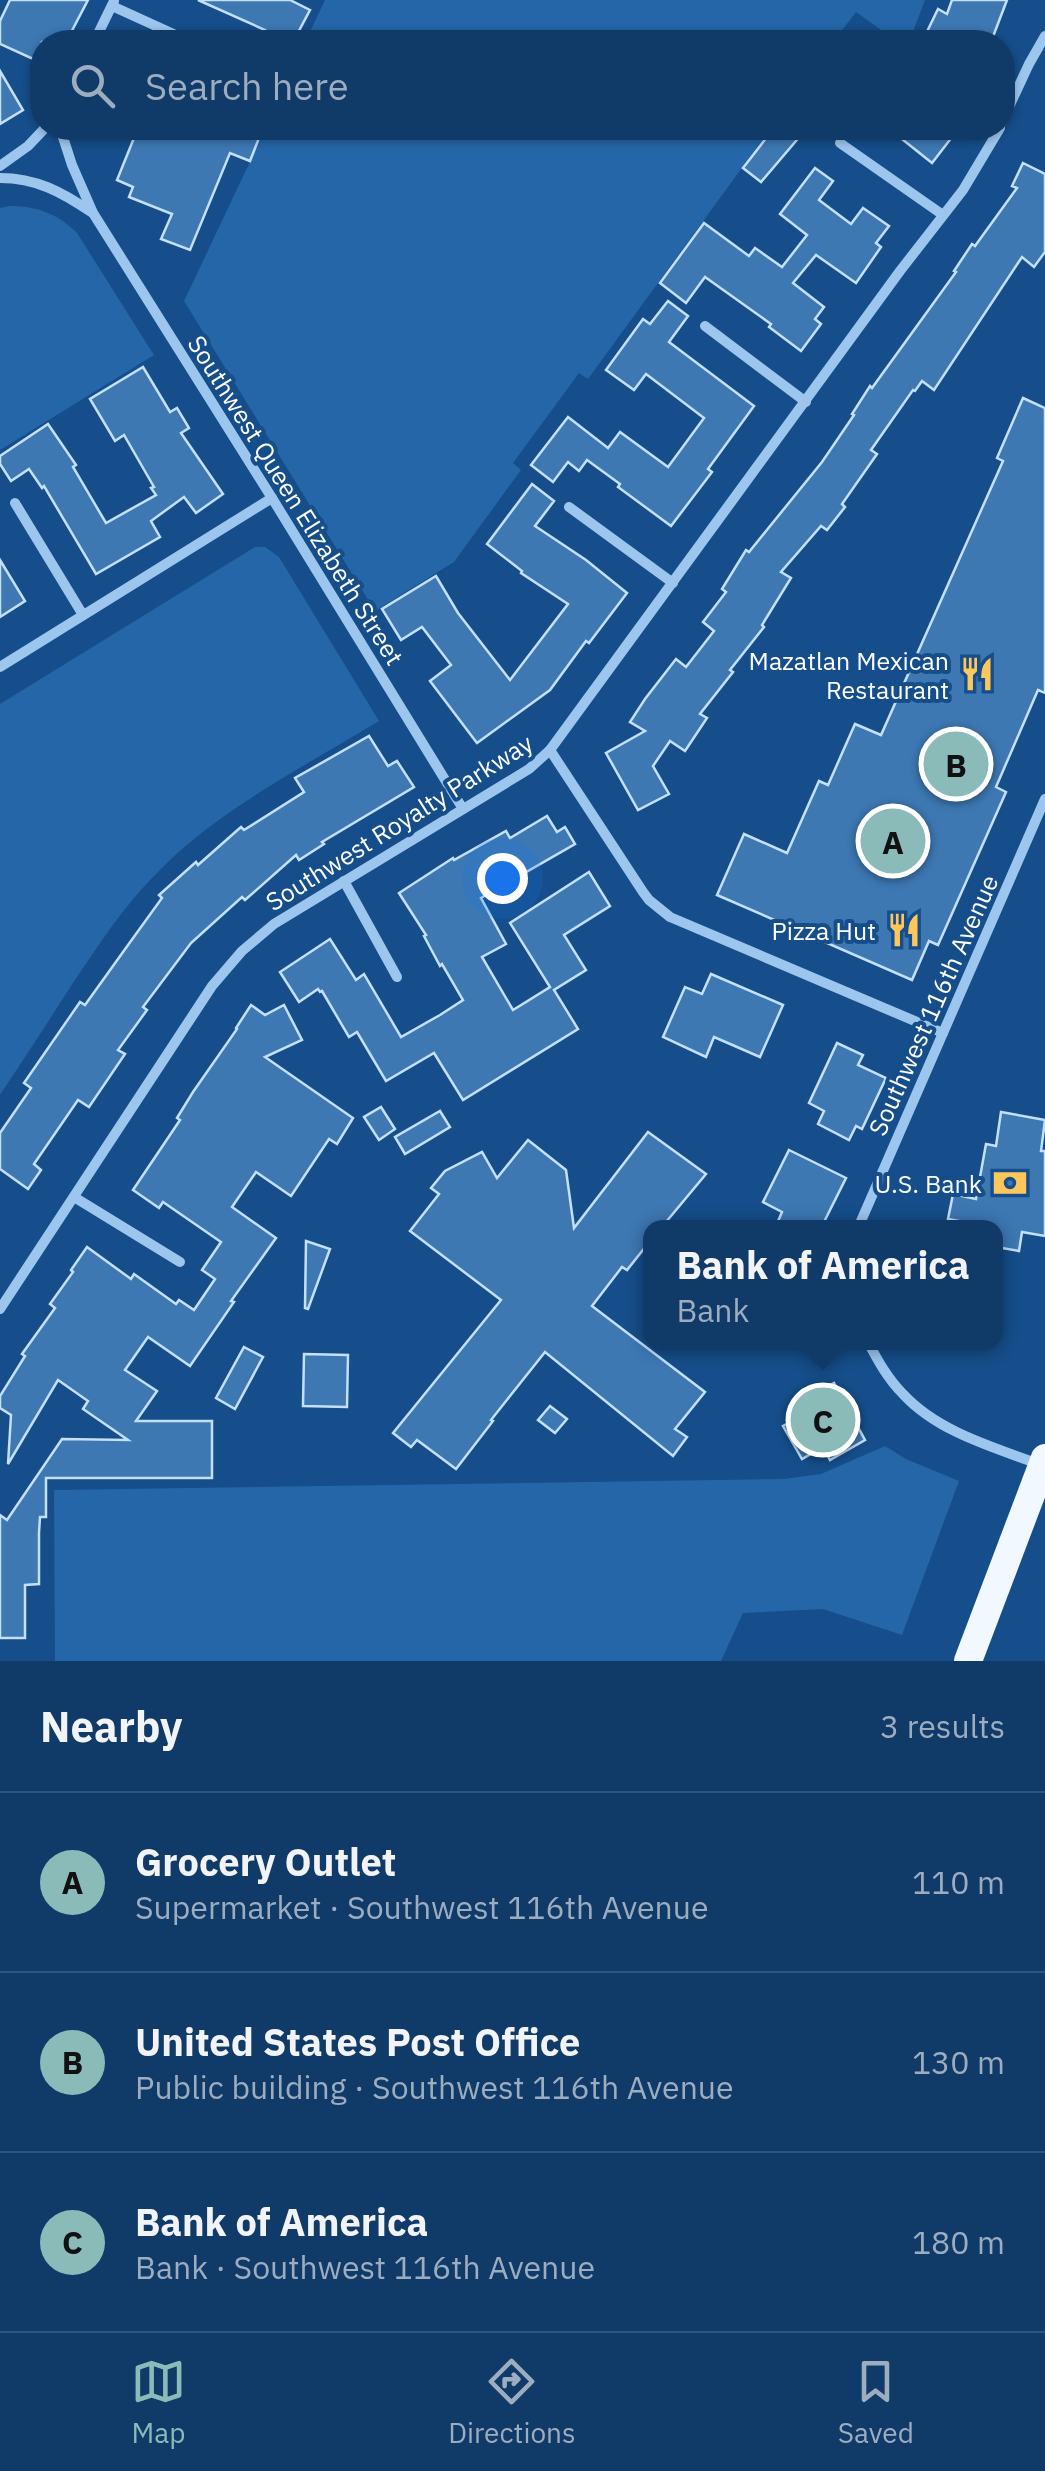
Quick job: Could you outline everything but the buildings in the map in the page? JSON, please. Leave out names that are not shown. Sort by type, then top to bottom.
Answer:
[{"type":"highway","points":[[968,1661],[1044,1462]]},
{"type":"street","points":[[100,30],[114,3],[167,30]]},
{"type":"street","name":"Southwest Royalty Parkway","points":[[1015,93],[1045,36]]},
{"type":"street","points":[[0,166],[34,140]]},
{"type":"street","name":"Southwest Queen Elizabeth Street","points":[[64,140],[94,214],[463,809]]},
{"type":"street","name":"Southwest Royalty Parkway","points":[[0,1309],[212,986],[242,951],[274,924],[529,769],[550,750],[943,216],[993,140]]},
{"type":"street","points":[[840,143],[943,216]]},
{"type":"street","name":"Southwest Queen Elizabeth Street","points":[[0,178],[54,188],[94,214]]},
{"type":"street","points":[[705,326],[806,402]]},
{"type":"street","points":[[0,668],[272,498]]},
{"type":"street","points":[[15,503],[83,616]]},
{"type":"street","points":[[570,507],[673,583]]},
{"type":"street","points":[[550,750],[643,892],[670,917],[943,1033]]},
{"type":"street","name":"Southwest 116th Avenue","points":[[861,1220],[1045,799]]},
{"type":"street","points":[[344,881],[396,977]]},
{"type":"street","points":[[74,1197],[180,1262]]},
{"type":"street","points":[[872,1350],[904,1396],[939,1424],[1044,1462]]},
{"type":"shaded area","points":[[325,0],[925,0],[914,30],[881,30],[856,12],[842,30],[311,30]]},
{"type":"shaded area","points":[[260,140],[762,140],[588,379],[579,373],[513,463],[521,470],[454,562],[375,611],[184,301]]},
{"type":"shaded area","points":[[0,208],[46,212],[77,233],[154,355],[0,450]]},
{"type":"shaded area","points":[[255,547],[265,547],[279,557],[379,721],[236,808],[159,871],[101,941],[0,1095],[0,704]]},
{"type":"shaded area","points":[[885,1446],[959,1481],[902,1635],[823,1609],[743,1613],[721,1661],[55,1661],[54,1490],[784,1479],[821,1474]]},
{"type":"place","name":"Mazatlan Mexican Restaurant","points":[[977,674]]},
{"type":"place","name":"United States Post Office","points":[[956,764]]},
{"type":"place","name":"Grocery Outlet","points":[[893,841]]},
{"type":"place","name":"Pizza Hut","points":[[904,930]]},
{"type":"place","name":"U.S. Bank","points":[[1010,1183]]},
{"type":"place","name":"Bank of America","points":[[823,1420]]}]
